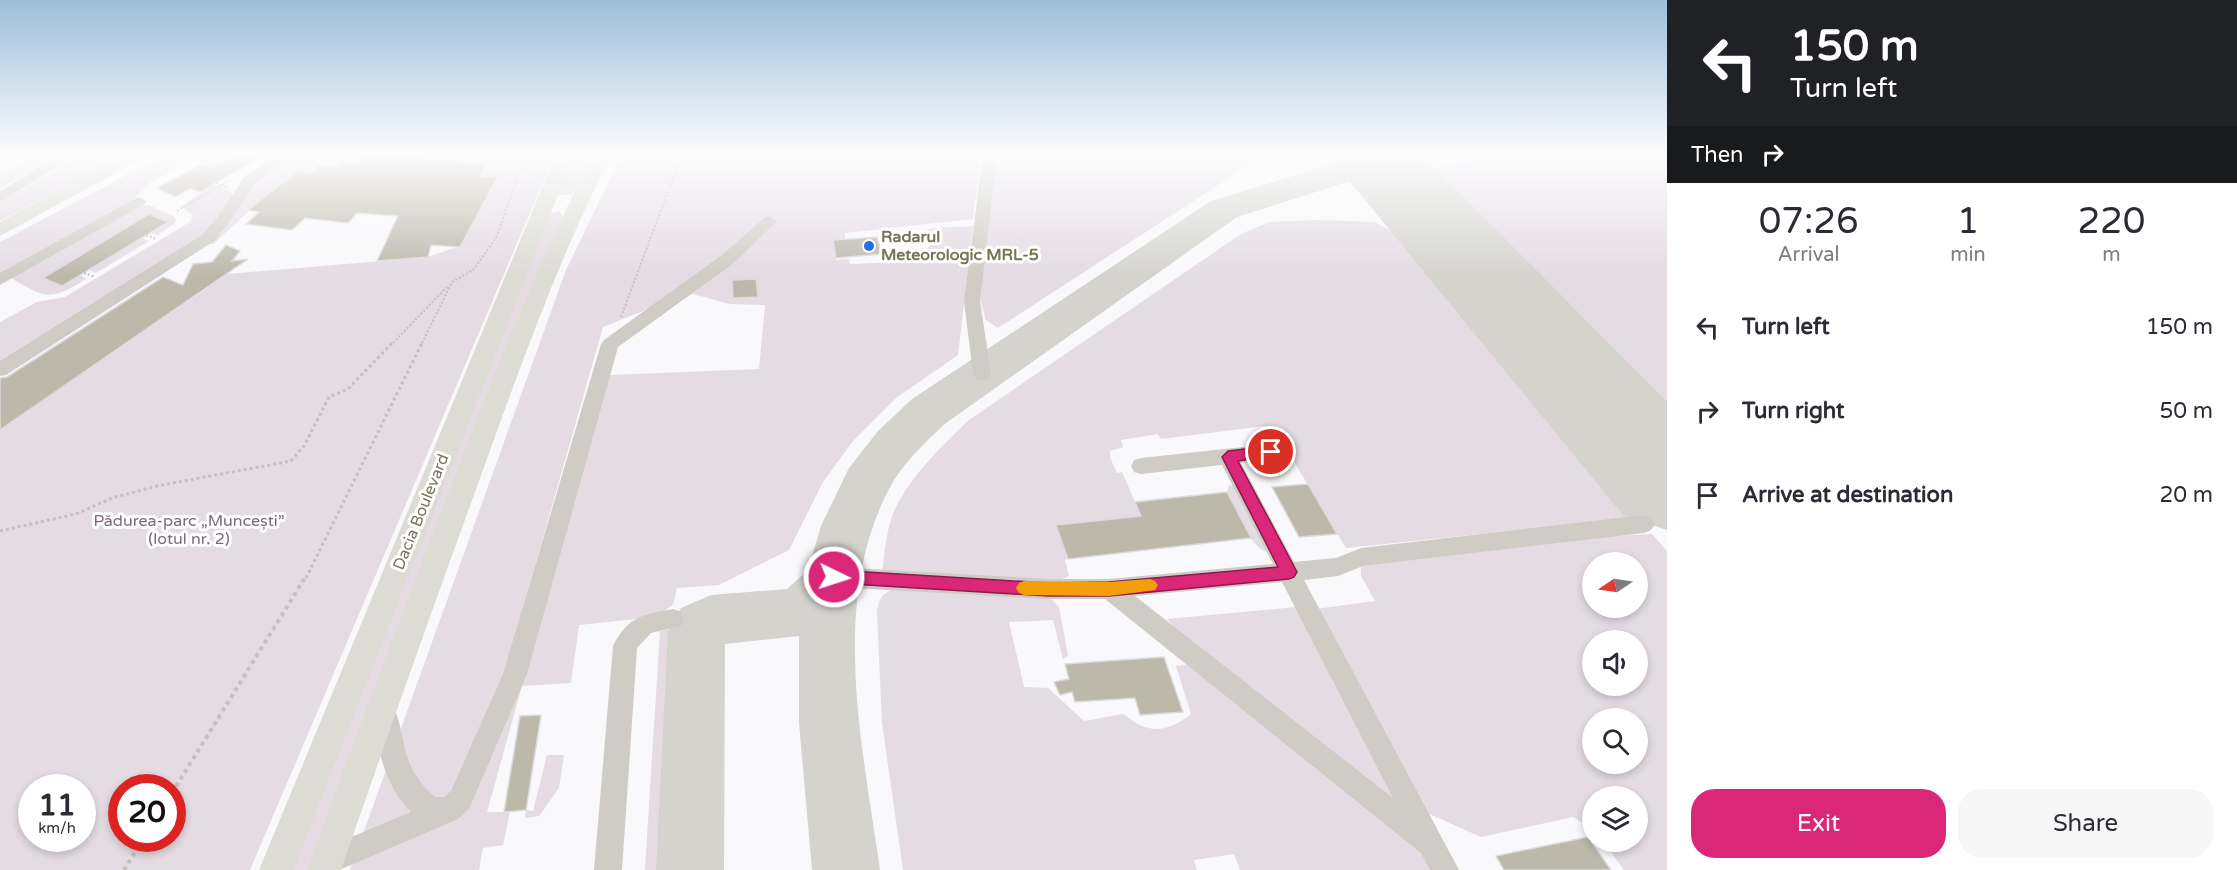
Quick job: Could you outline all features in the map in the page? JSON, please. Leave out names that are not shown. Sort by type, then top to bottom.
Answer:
[{"type":"main road","points":[[0,230],[65,195]]},
{"type":"main road","name":"Dacia Boulevard","points":[[276,870],[550,195]]},
{"type":"main road","name":"Dacia Boulevard","points":[[326,865],[382,704],[524,327],[582,195]]},
{"type":"main road","points":[[547,202],[577,204]]},
{"type":"lane","points":[[0,370],[208,238],[223,221],[240,195]]},
{"type":"lane","points":[[982,374],[972,301],[985,195]]},
{"type":"lane","points":[[0,280],[138,202]]},
{"type":"lane","points":[[326,865],[449,810],[460,800],[515,674],[610,344],[728,260],[769,221]]},
{"type":"lane","points":[[1141,466],[1271,452]]},
{"type":"lane","points":[[1228,457],[1445,870]]},
{"type":"lane","points":[[834,577],[1048,590],[1109,589],[1338,567],[1361,556],[1644,524]]},
{"type":"lane","points":[[1109,589],[1432,846]]},
{"type":"lane","points":[[608,870],[624,646],[633,630],[646,624],[673,619]]},
{"type":"lane","points":[[382,704],[389,747],[401,781],[414,799],[430,811],[449,810]]},
{"type":"path","points":[[177,211],[205,195]]},
{"type":"path","points":[[0,531],[76,514],[112,498],[157,486],[291,461],[304,446],[329,397],[348,389],[452,282],[473,270],[496,238],[511,195]]},
{"type":"path","points":[[610,344],[667,195]]},
{"type":"path","points":[[146,235],[156,239]]},
{"type":"path","points":[[84,273],[95,277]]},
{"type":"path","points":[[184,774],[298,593],[452,282]]},
{"type":"path","points":[[123,870],[135,852]]},
{"type":"green space","points":[[13,195],[49,195],[0,221],[0,202]]},
{"type":"green space","points":[[90,195],[138,195],[127,205],[0,275],[0,242]]},
{"type":"green space","points":[[198,195],[233,195],[231,201],[209,233],[0,368],[0,322],[37,302],[65,297],[190,222],[193,217],[191,213],[181,207]]},
{"type":"green space","points":[[242,195],[268,195],[213,244],[206,244]]},
{"type":"green space","name":"Pădurea-parc „Muncești” (lotul nr. 2)","points":[[488,195],[538,195],[250,870],[0,870],[0,430],[209,287],[215,275],[428,257],[460,246]]},
{"type":"green space","points":[[602,195],[976,195],[973,219],[845,233],[845,239],[833,240],[836,260],[849,259],[850,264],[900,262],[898,253],[923,253],[930,245],[926,231],[934,228],[973,226],[958,355],[896,398],[853,441],[823,482],[789,550],[719,585],[677,588],[673,605],[655,617],[579,625],[571,683],[522,686],[487,812],[510,812],[503,845],[483,848],[479,870],[350,870],[566,270]],"holes":[[[774,220],[756,241],[690,293],[729,304],[765,305],[759,369],[609,375],[522,685],[507,664],[603,327],[653,307]]]},
{"type":"green space","points":[[990,195],[1203,195],[998,328],[986,320],[979,295]]},
{"type":"green space","points":[[1456,195],[1667,195],[1667,415]]},
{"type":"green space","points":[[149,205],[175,217],[176,222],[158,235],[150,233],[149,215],[43,278],[62,286],[80,275],[86,279],[74,286],[55,294],[40,293],[9,277],[138,206]]},
{"type":"green space","points":[[559,211],[563,216],[518,318],[307,870],[290,870],[550,214]]},
{"type":"green space","points":[[1318,220],[1375,222],[1399,235],[1636,515],[1626,519],[1346,548],[1276,432],[1264,426],[1161,439],[1158,434],[1121,440],[1123,447],[1110,451],[1110,458],[1117,473],[1122,472],[1141,516],[1057,525],[1068,559],[1065,560],[1069,576],[1049,584],[882,573],[890,524],[902,496],[928,461],[969,420],[1241,234],[1269,222]]},
{"type":"green space","points":[[142,238],[149,241],[96,273],[89,270]]},
{"type":"green space","points":[[1229,485],[1234,486],[1272,552],[1258,547],[1245,530],[1227,492]]},
{"type":"green space","points":[[1652,534],[1667,551],[1667,870],[1624,870],[1611,852],[1648,852],[1648,786],[1582,786],[1582,822],[1573,817],[1481,837],[1418,809],[1316,609],[1375,601],[1361,576],[1361,566],[1614,536]]},
{"type":"green space","points":[[897,588],[1047,595],[1059,607],[1068,656],[1063,659],[1053,620],[1009,622],[1024,687],[1048,688],[1084,721],[1123,714],[1141,725],[1157,729],[1182,721],[1191,714],[1176,666],[1192,664],[1413,843],[1435,870],[1240,870],[1234,854],[1194,860],[1197,870],[903,870],[882,723],[877,612],[882,596]]},
{"type":"green space","points":[[1296,607],[1304,615],[1396,804],[1190,645],[1167,619]]},
{"type":"green space","points":[[670,629],[674,634],[662,870],[645,870],[660,631]]},
{"type":"green space","points":[[547,755],[564,755],[559,788],[539,816],[525,818],[526,810],[533,811]]},
{"type":"building","points":[[268,195],[488,195],[460,247],[431,245],[428,257],[377,261],[398,216],[357,213],[348,223],[305,218],[292,230],[246,224],[259,212],[248,210]]},
{"type":"building","points":[[149,214],[168,222],[62,286],[43,278]]},
{"type":"building","points":[[877,237],[882,254],[836,258],[833,240]]},
{"type":"building","points":[[226,245],[240,251],[232,261],[248,259],[0,430],[0,378],[7,377],[163,277],[183,285],[193,264],[212,262]]},
{"type":"building","points":[[756,279],[758,297],[733,298],[732,280]]},
{"type":"building","points":[[1308,484],[1337,534],[1299,537],[1272,487]]},
{"type":"building","points":[[1227,492],[1251,538],[1068,559],[1056,525],[1141,516],[1135,502]]},
{"type":"building","points":[[1164,657],[1183,712],[1140,715],[1135,698],[1075,702],[1072,692],[1060,695],[1054,682],[1069,679],[1065,664]]},
{"type":"building","points":[[541,715],[526,810],[504,812],[520,716]]},
{"type":"building","points":[[1582,838],[1582,852],[1598,852],[1611,870],[1504,870],[1496,856]]},
{"type":"taxiway","points":[[833,578],[847,526],[867,482],[887,453],[929,411],[1224,209],[1270,195]]},
{"type":"taxiway","points":[[690,870],[697,631],[711,620],[793,613],[816,599],[833,578]]},
{"type":"taxiway","points":[[833,578],[828,622],[827,672],[830,723],[846,870]]},
{"type":"runway","points":[[1409,195],[1667,481]]},
{"type":"slow traffic","points":[[1024,588],[1109,589],[1150,585]]},
{"type":"place","name":"Radarul Meteorologic MRL-5","points":[[869,246]]},
{"type":"route","points":[[834,577],[1048,590],[1109,589],[1289,572],[1228,457],[1271,452]]}]
